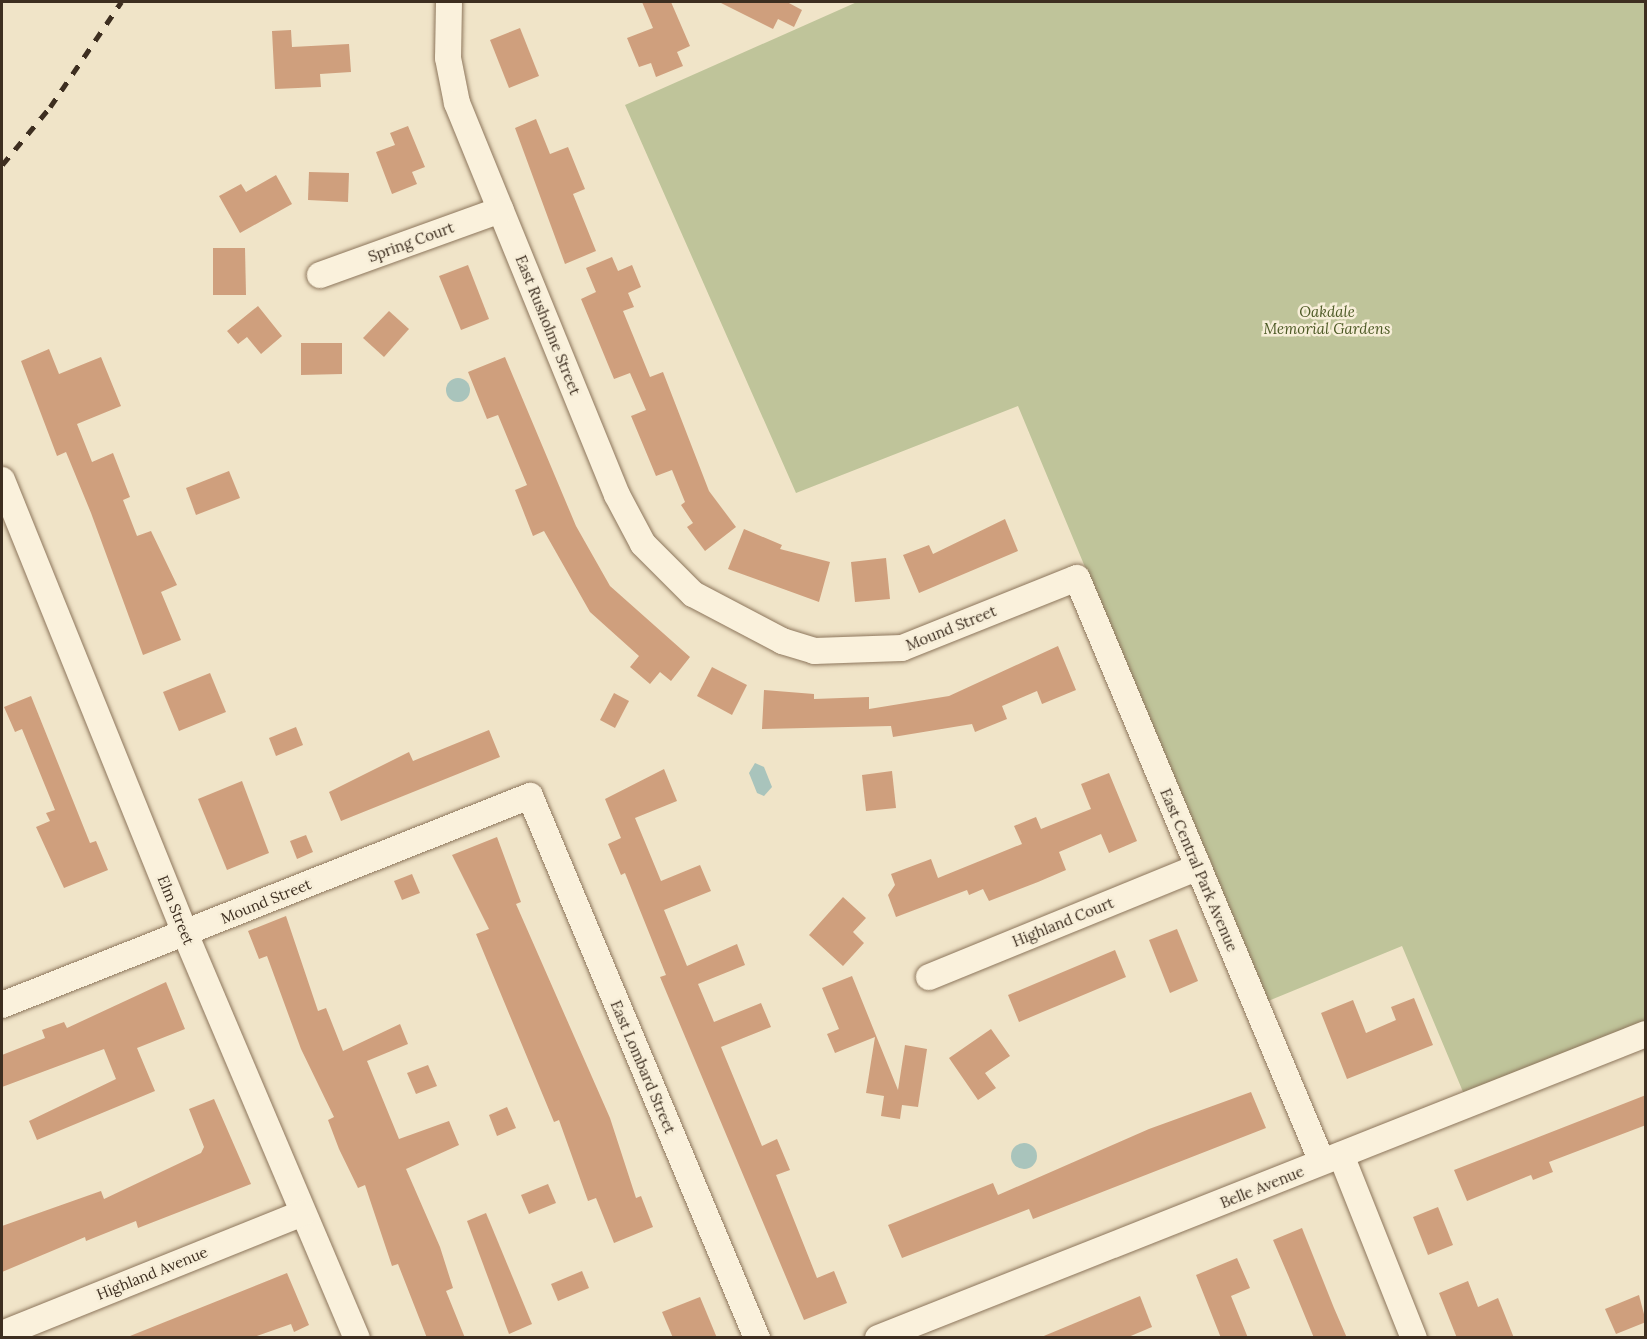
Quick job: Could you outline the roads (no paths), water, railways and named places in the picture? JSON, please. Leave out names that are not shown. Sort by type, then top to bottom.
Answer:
[{"type":"street","name":"East Rusholme Street","points":[[449,2],[448,58],[457,103],[618,495],[643,544],[666,573],[720,611]]},
{"type":"street","name":"Spring Court","points":[[320,275],[501,210]]},
{"type":"street","name":"Elm Street","points":[[2,480],[184,931],[357,1338]]},
{"type":"street","name":"Mound Street","points":[[720,611],[814,651],[902,648],[1077,578]]},
{"type":"street","name":"East Central Park Avenue","points":[[1077,578],[1198,867],[1414,1338]]},
{"type":"street","name":"Mound Street","points":[[2,1005],[184,931],[530,796]]},
{"type":"street","name":"East Lombard Street","points":[[530,796],[757,1338]]},
{"type":"street","name":"Highland Court","points":[[929,977],[1198,867]]},
{"type":"street","name":"Belle Avenue","points":[[878,1338],[1646,1034]]},
{"type":"street","name":"Highland Avenue","points":[[2,1334],[303,1213]]},
{"type":"water","points":[[458,378],[463,379],[469,385],[469,395],[463,401],[458,402],[453,401],[447,395],[446,390],[447,385],[453,379]]},
{"type":"water","points":[[755,763],[764,767],[772,787],[764,796],[757,793],[749,773]]},
{"type":"water","points":[[1024,1143],[1033,1147],[1037,1156],[1033,1165],[1024,1169],[1015,1165],[1011,1156],[1015,1147]]},
{"type":"railway","points":[[2,165],[50,107],[121,2]]},
{"type":"park label","name":"Oakdale Memorial Gardens","points":[[1327,320]]}]
